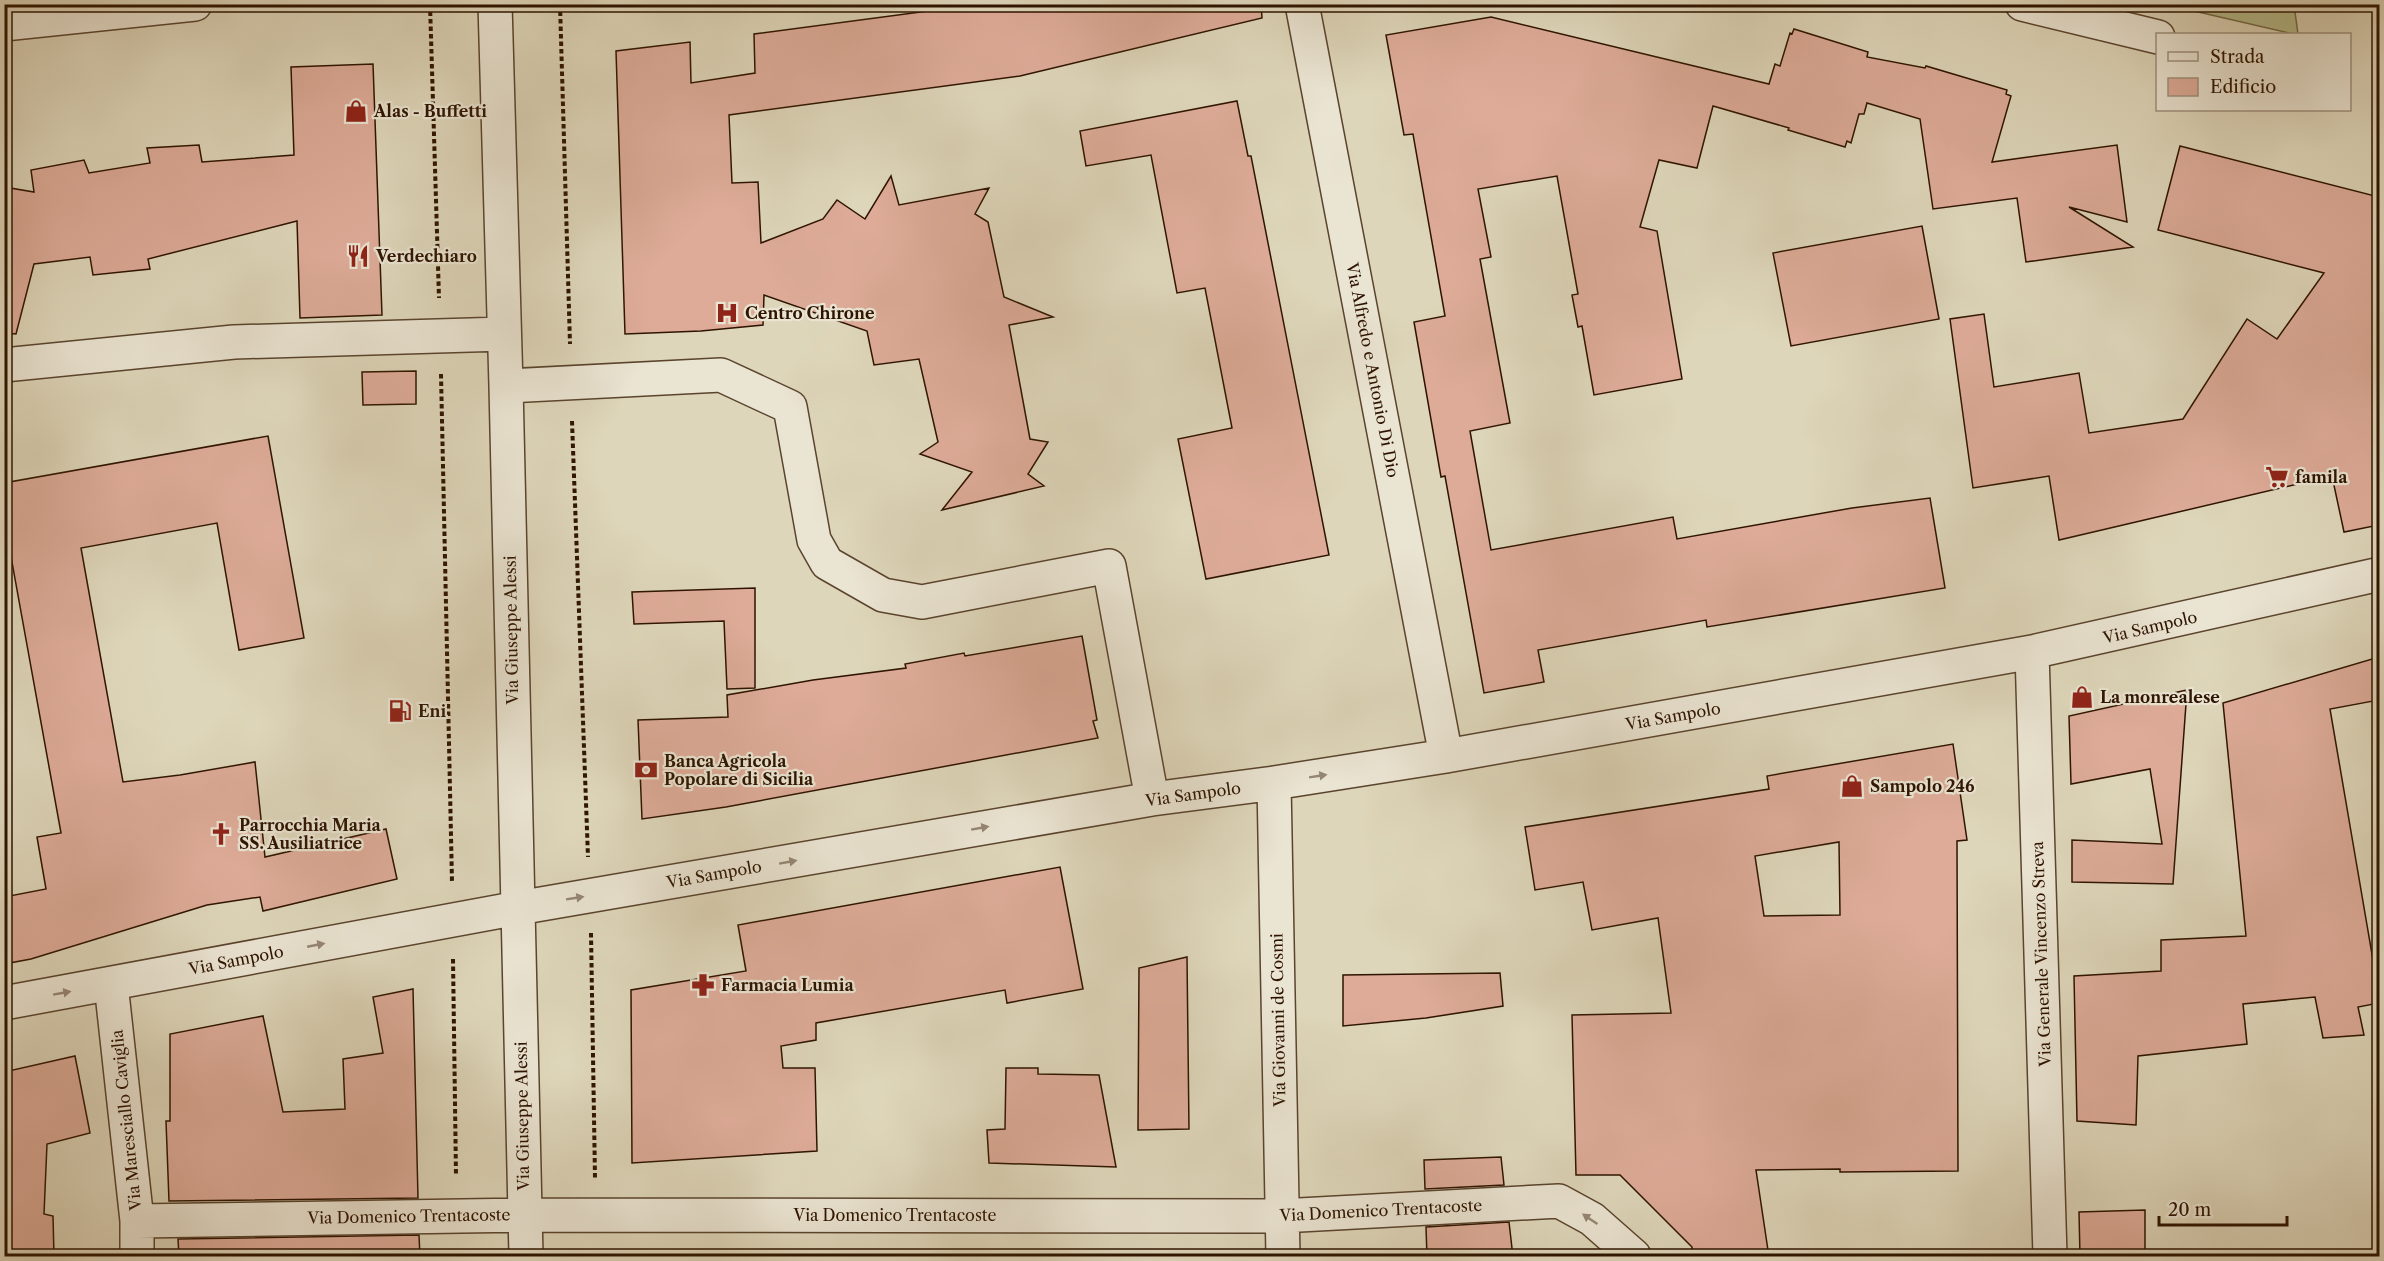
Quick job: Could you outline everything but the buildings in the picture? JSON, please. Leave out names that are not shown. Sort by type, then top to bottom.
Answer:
[{"type":"street","points":[[4,24],[195,4]]},
{"type":"street","name":"Via Giuseppe Alessi","points":[[495,4],[526,1257]]},
{"type":"street","name":"Via Alfredo e Antonio Di Dio","points":[[1302,4],[1445,746]]},
{"type":"street","points":[[2022,4],[2156,37]]},
{"type":"street","points":[[4,365],[234,342],[440,334],[504,334]]},
{"type":"street","points":[[506,386],[721,375],[790,407],[814,540],[827,563],[883,595],[922,602],[1108,566],[1152,799]]},
{"type":"street","name":"Via Sampolo","points":[[4,1003],[452,919],[1152,799],[1274,783],[1445,746],[2032,652],[2379,574]]},
{"type":"street","name":"Via Generale Vincenzo Streva","points":[[2032,652],[2050,1257]]},
{"type":"street","name":"Via Giovanni de Cosmi","points":[[1274,783],[1283,1257]]},
{"type":"street","name":"Via Maresciallo Caviglia","points":[[111,984],[137,1221],[137,1257]]},
{"type":"street","name":"Via Domenico Trentacoste","points":[[137,1221],[595,1214],[1281,1216],[1559,1201],[1593,1219],[1634,1257]]},
{"type":"path","points":[[430,4],[440,334],[457,1215]]},
{"type":"path","points":[[560,4],[590,896],[595,1214]]},
{"type":"green space","points":[[2168,5],[2294,5],[2298,33],[2289,33]]},
{"type":"place","name":"Alas - Buffetti","points":[[356,111]]},
{"type":"place","name":"Verdechiaro","points":[[358,256]]},
{"type":"place","name":"Centro Chirone","points":[[727,313]]},
{"type":"place","name":"famila","points":[[2277,477]]},
{"type":"place","name":"La monrealese","points":[[2082,697]]},
{"type":"place","name":"Eni","points":[[400,711]]},
{"type":"place","name":"Banca Agricola Popolare di Sicilia","points":[[646,770]]},
{"type":"place","name":"Sampolo 246","points":[[1852,786]]},
{"type":"place","name":"Parrocchia Maria SS. Ausiliatrice","points":[[221,834]]},
{"type":"place","name":"Farmacia Lumia","points":[[703,985]]}]
